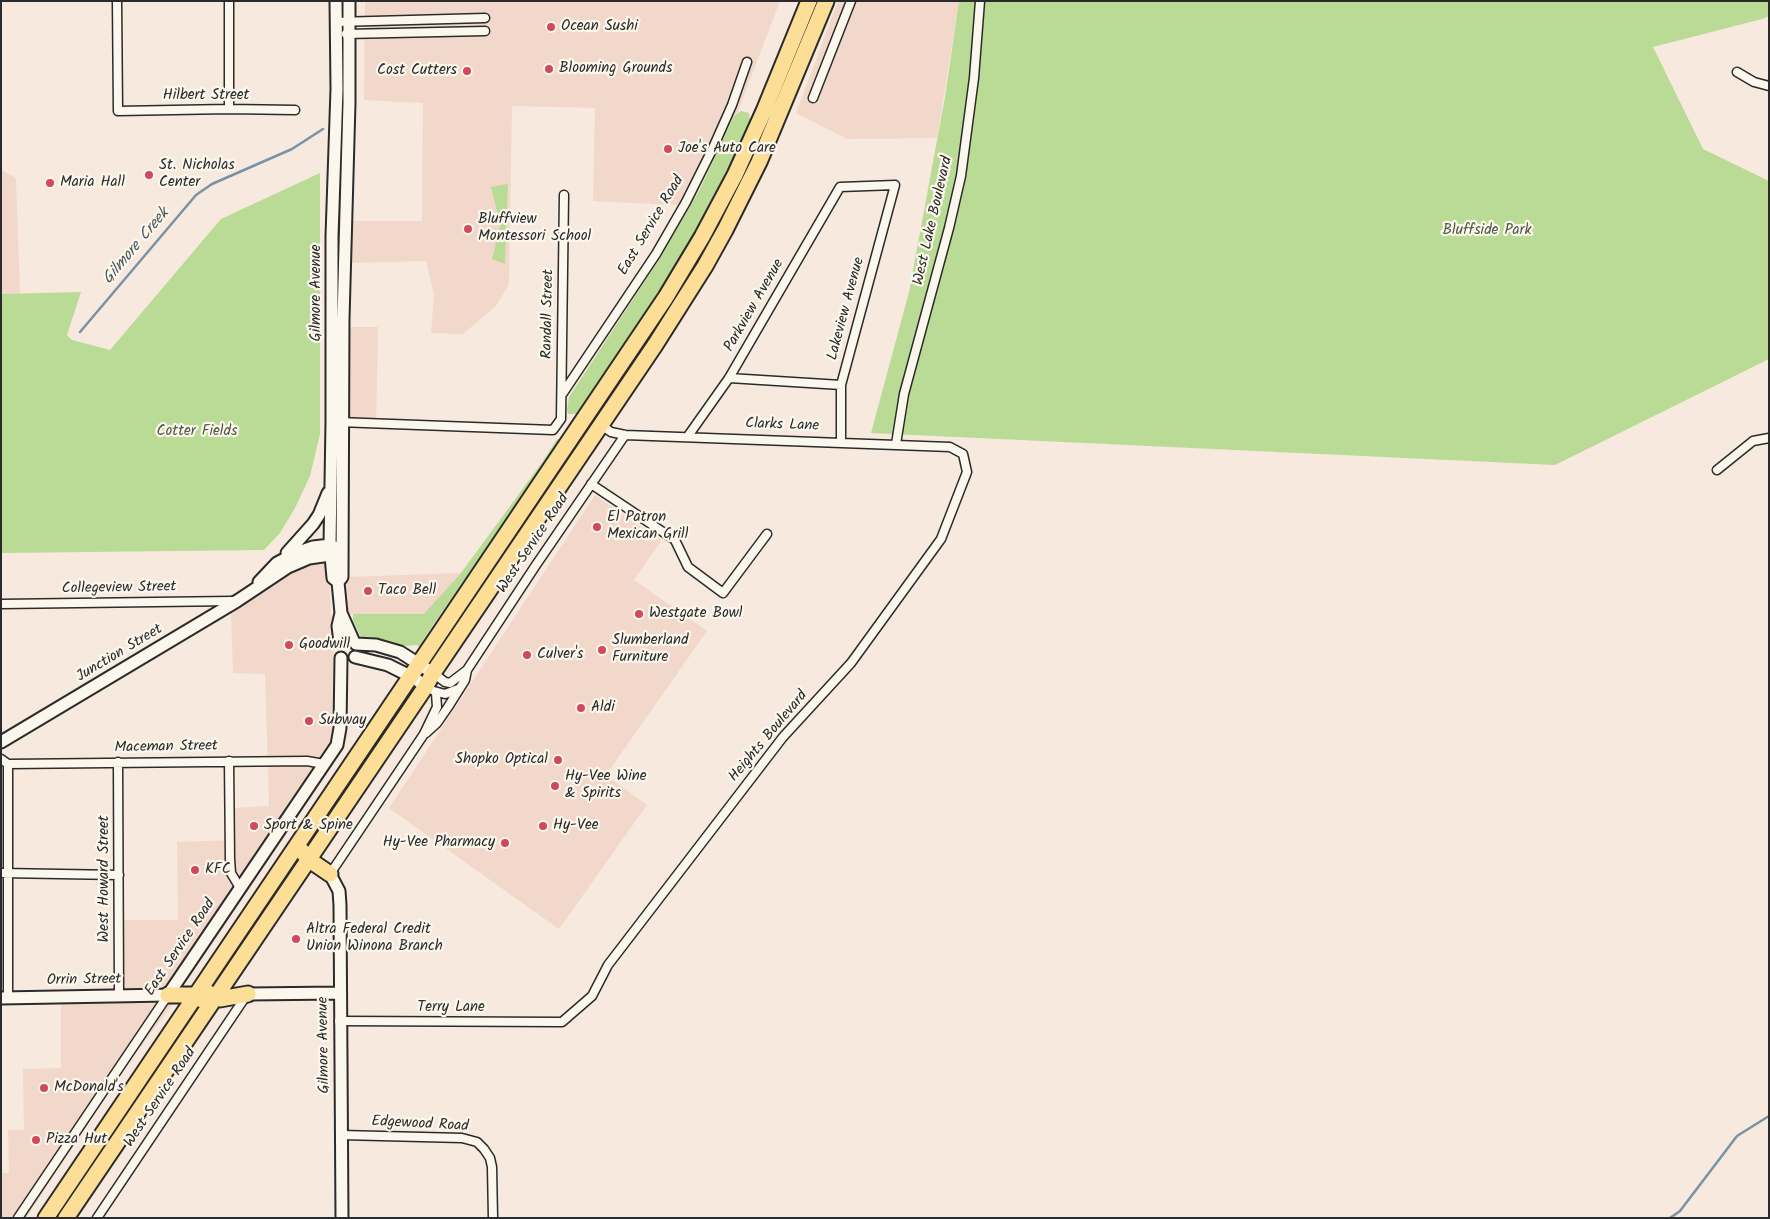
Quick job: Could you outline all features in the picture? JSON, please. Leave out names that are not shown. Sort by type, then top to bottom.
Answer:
[{"type":"highway","points":[[46,1218],[654,316],[715,213],[747,149],[809,1]]},
{"type":"highway","points":[[66,1218],[308,859],[432,684],[684,299],[725,230],[777,122],[826,1]]},
{"type":"highway","points":[[598,398],[596,410],[601,425]]},
{"type":"highway","points":[[301,840],[301,850],[308,859],[330,874]]},
{"type":"highway","points":[[318,845],[330,874]]},
{"type":"highway","points":[[292,854],[298,862],[295,878]]},
{"type":"highway","points":[[210,974],[208,991],[215,998],[226,999],[248,994]]},
{"type":"highway","points":[[230,975],[229,980],[232,987],[240,993],[248,994]]},
{"type":"highway","points":[[168,995],[196,995],[202,998],[201,1019]]},
{"type":"highway","points":[[168,995],[180,1004],[178,1022]]},
{"type":"highway","points":[[81,1167],[77,1180],[79,1186],[84,1191]]},
{"type":"street","name":"Hilbert Street","points":[[117,1],[118,111],[230,108],[295,110]]},
{"type":"street","points":[[229,1],[230,108]]},
{"type":"street","name":"Gilmore Avenue","points":[[336,1],[337,89],[332,236],[342,549],[342,576],[338,582],[341,612],[338,626],[340,642],[337,652],[350,658],[358,652],[341,612]]},
{"type":"street","name":"Gilmore Avenue","points":[[338,582],[333,578],[330,550],[331,484],[343,319],[350,34],[349,1]]},
{"type":"street","points":[[813,98],[851,1]]},
{"type":"street","name":"West Lake Boulevard","points":[[896,444],[904,394],[949,228],[961,176],[974,78],[980,1]]},
{"type":"street","points":[[336,27],[349,22],[485,18]]},
{"type":"street","points":[[336,27],[350,34],[485,31]]},
{"type":"street","name":"East Service Road","points":[[562,395],[656,254],[686,202],[732,105],[747,62]]},
{"type":"street","points":[[1737,72],[1754,82],[1769,86]]},
{"type":"street","name":"Parkview Avenue","points":[[688,436],[729,378],[840,187],[895,186]]},
{"type":"street","name":"Lakeview Avenue","points":[[841,442],[841,385],[895,186]]},
{"type":"street","name":"Randall Street","points":[[337,422],[553,430],[561,419],[564,195]]},
{"type":"street","points":[[729,378],[841,385]]},
{"type":"street","name":"Clarks Lane","points":[[601,425],[611,432],[625,435],[950,447],[963,454]]},
{"type":"street","name":"West Service Road","points":[[330,874],[424,734],[437,707],[432,684],[450,683],[466,670],[625,435]]},
{"type":"street","points":[[1717,470],[1753,441],[1769,438]]},
{"type":"street","name":"Heights Boulevard","points":[[562,1022],[592,996],[608,965],[783,736],[851,663],[941,539],[966,472],[963,454]]},
{"type":"street","points":[[279,561],[296,545],[313,524],[331,484]]},
{"type":"street","points":[[591,484],[675,540],[688,567],[723,593],[767,534]]},
{"type":"street","name":"Junction Street","points":[[253,590],[279,561],[306,548],[342,549]]},
{"type":"street","name":"Junction Street","points":[[1,742],[237,601],[288,566],[330,550]]},
{"type":"street","name":"Collegeview Street","points":[[1,604],[237,601]]},
{"type":"street","points":[[340,642],[346,639],[400,652],[432,684],[448,694],[459,689]]},
{"type":"street","points":[[350,658],[416,670]]},
{"type":"street","name":"East Service Road","points":[[18,1218],[324,764],[338,740],[341,686],[346,678],[350,658]]},
{"type":"street","name":"West Service Road","points":[[424,734],[437,723],[465,680],[466,670]]},
{"type":"street","points":[[4,761],[5,998]]},
{"type":"street","name":"Maceman Street","points":[[4,761],[307,761],[324,764]]},
{"type":"street","points":[[229,761],[231,873],[240,888]]},
{"type":"street","name":"West Howard Street","points":[[118,762],[119,996]]},
{"type":"street","points":[[5,873],[119,875]]},
{"type":"street","name":"Gilmore Avenue","points":[[330,874],[335,882],[339,897],[342,1218]]},
{"type":"street","points":[[248,994],[339,993]]},
{"type":"street","name":"West Service Road","points":[[97,1218],[248,994]]},
{"type":"street","name":"Orrin Street","points":[[5,998],[168,995]]},
{"type":"street","name":"Terry Lane","points":[[339,1021],[562,1022]]},
{"type":"street","name":"Edgewood Road","points":[[341,1134],[462,1138],[477,1142],[490,1158],[492,1167],[493,1218]]},
{"type":"shaded area","points":[[365,1],[780,1],[737,114],[733,117],[691,206],[593,201],[595,108],[512,106],[509,284],[496,306],[463,334],[431,333],[434,295],[426,261],[349,263],[350,221],[422,221],[423,103],[364,100]]},
{"type":"shaded area","points":[[838,1],[959,1],[937,138],[847,139],[796,113]]},
{"type":"shaded area","points":[[1,170],[16,178],[20,294],[1,294]]},
{"type":"shaded area","points":[[347,327],[378,327],[376,428],[346,428]]},
{"type":"shaded area","points":[[595,495],[661,541],[634,580],[707,631],[606,775],[647,805],[559,929],[389,808]]},
{"type":"shaded area","points":[[320,560],[327,562],[329,575],[337,731],[326,754],[321,756],[320,775],[173,991],[172,1005],[121,1073],[26,1218],[1,1218],[1,1173],[9,1173],[8,1130],[24,1130],[23,1069],[61,1068],[61,1003],[122,1003],[122,920],[178,920],[177,842],[235,840],[234,808],[269,806],[265,674],[233,673],[231,614],[290,569]]},
{"type":"shaded area","points":[[461,573],[427,614],[348,614],[346,577]]},
{"type":"green space","name":"Bluffside Park","points":[[959,1],[1769,1],[1769,16],[1762,19],[1653,47],[1703,149],[1769,181],[1769,359],[1555,465],[871,433],[909,292],[945,97]]},
{"type":"green space","points":[[741,111],[749,113],[750,120],[742,141],[692,240],[579,414],[568,414],[569,397],[658,261],[700,189],[733,117]]},
{"type":"green space","name":"Cotter Fields","points":[[320,173],[320,434],[310,476],[295,508],[280,533],[264,550],[1,553],[1,294],[81,292],[67,335],[72,340],[110,350],[221,219]]},
{"type":"green space","points":[[508,184],[505,264],[492,259],[501,222],[491,187]]},
{"type":"green space","points":[[557,439],[562,439],[419,647],[417,645],[406,646],[385,640],[361,637],[353,621],[353,614],[424,614],[461,573]]},
{"type":"waterway","name":"Gilmore Creek","points":[[80,332],[196,195],[212,184],[292,149],[323,129]]},
{"type":"waterway","points":[[1670,1218],[1680,1211],[1737,1136],[1769,1116]]},
{"type":"place","name":"Ocean Sushi","points":[[551,27]]},
{"type":"place","name":"Blooming Grounds","points":[[549,69]]},
{"type":"place","name":"Cost Cutters","points":[[467,71]]},
{"type":"place","name":"Joe's Auto Care","points":[[668,149]]},
{"type":"place","name":"St. Nicholas Center","points":[[149,175]]},
{"type":"place","name":"Maria Hall","points":[[50,183]]},
{"type":"place","name":"Bluffview Montessori School","points":[[468,229]]},
{"type":"place","name":"El Patron Mexican Grill","points":[[597,527]]},
{"type":"place","name":"Taco Bell","points":[[368,591]]},
{"type":"place","name":"Westgate Bowl","points":[[639,614]]},
{"type":"place","name":"Goodwill","points":[[289,645]]},
{"type":"place","name":"Slumberland Furniture","points":[[602,650]]},
{"type":"place","name":"Culver's","points":[[527,655]]},
{"type":"place","name":"Aldi","points":[[581,708]]},
{"type":"place","name":"Subway","points":[[309,721]]},
{"type":"place","name":"Shopko Optical","points":[[558,760]]},
{"type":"place","name":"Hy-Vee Wine & Spirits","points":[[555,786]]},
{"type":"place","name":"Sport & Spine","points":[[254,826]]},
{"type":"place","name":"Hy-Vee","points":[[543,826]]},
{"type":"place","name":"Hy-Vee Pharmacy","points":[[505,843]]},
{"type":"place","name":"KFC","points":[[195,870]]},
{"type":"place","name":"Altra Federal Credit Union Winona Branch","points":[[296,939]]},
{"type":"place","name":"McDonald's","points":[[44,1088]]},
{"type":"place","name":"Pizza Hut","points":[[36,1140]]}]
